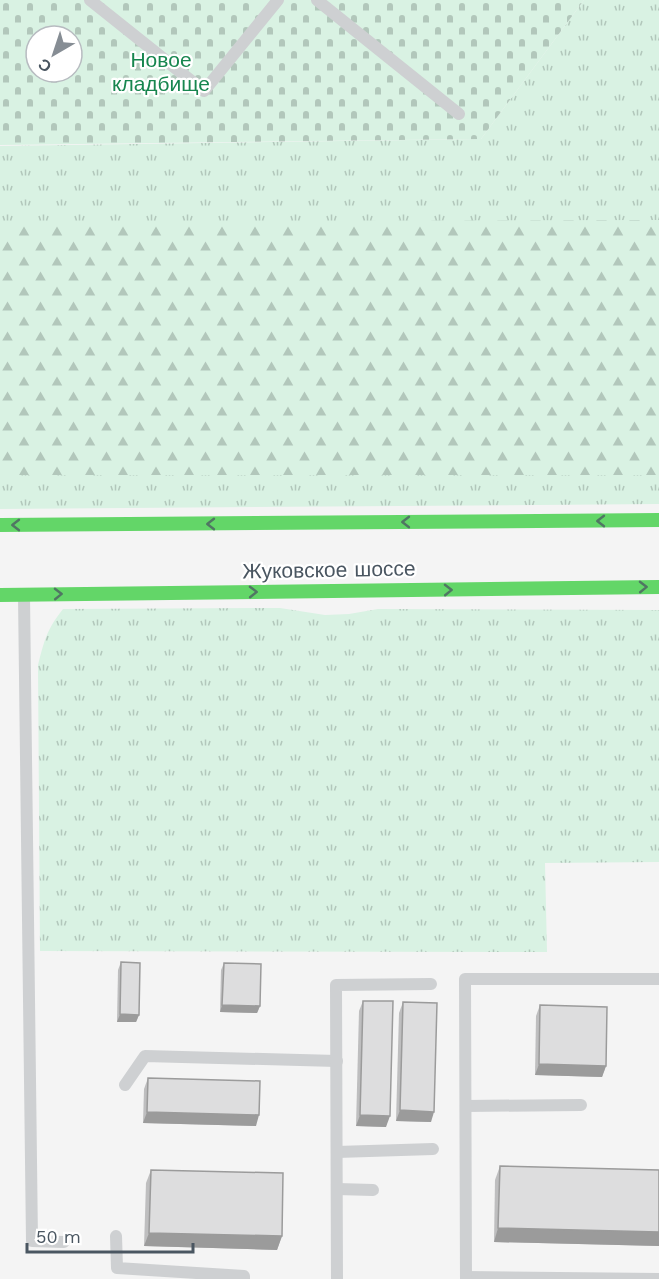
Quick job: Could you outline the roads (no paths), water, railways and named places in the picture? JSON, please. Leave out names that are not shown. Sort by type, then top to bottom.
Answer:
[{"type":"main road","points":[[0,525],[659,520]]},
{"type":"main road","name":"Жуковское шоссе","points":[[0,595],[659,587]]},
{"type":"lane","points":[[90,0],[204,92],[278,0]]},
{"type":"lane","points":[[317,0],[459,114]]},
{"type":"lane","points":[[24,595],[32,1241],[64,1242]]},
{"type":"lane","points":[[659,979],[465,979],[466,1278],[659,1278]]},
{"type":"lane","points":[[337,1279],[336,985],[431,984]]},
{"type":"lane","points":[[125,1085],[145,1056],[337,1061]]},
{"type":"lane","points":[[466,1106],[581,1106]]},
{"type":"lane","points":[[337,1152],[433,1149]]},
{"type":"lane","points":[[337,1189],[373,1190]]},
{"type":"lane","points":[[116,1236],[117,1268],[165,1275],[244,1276],[244,1279]]},
{"type":"park label","name":"Новое кладбище","points":[[161,72]]}]
